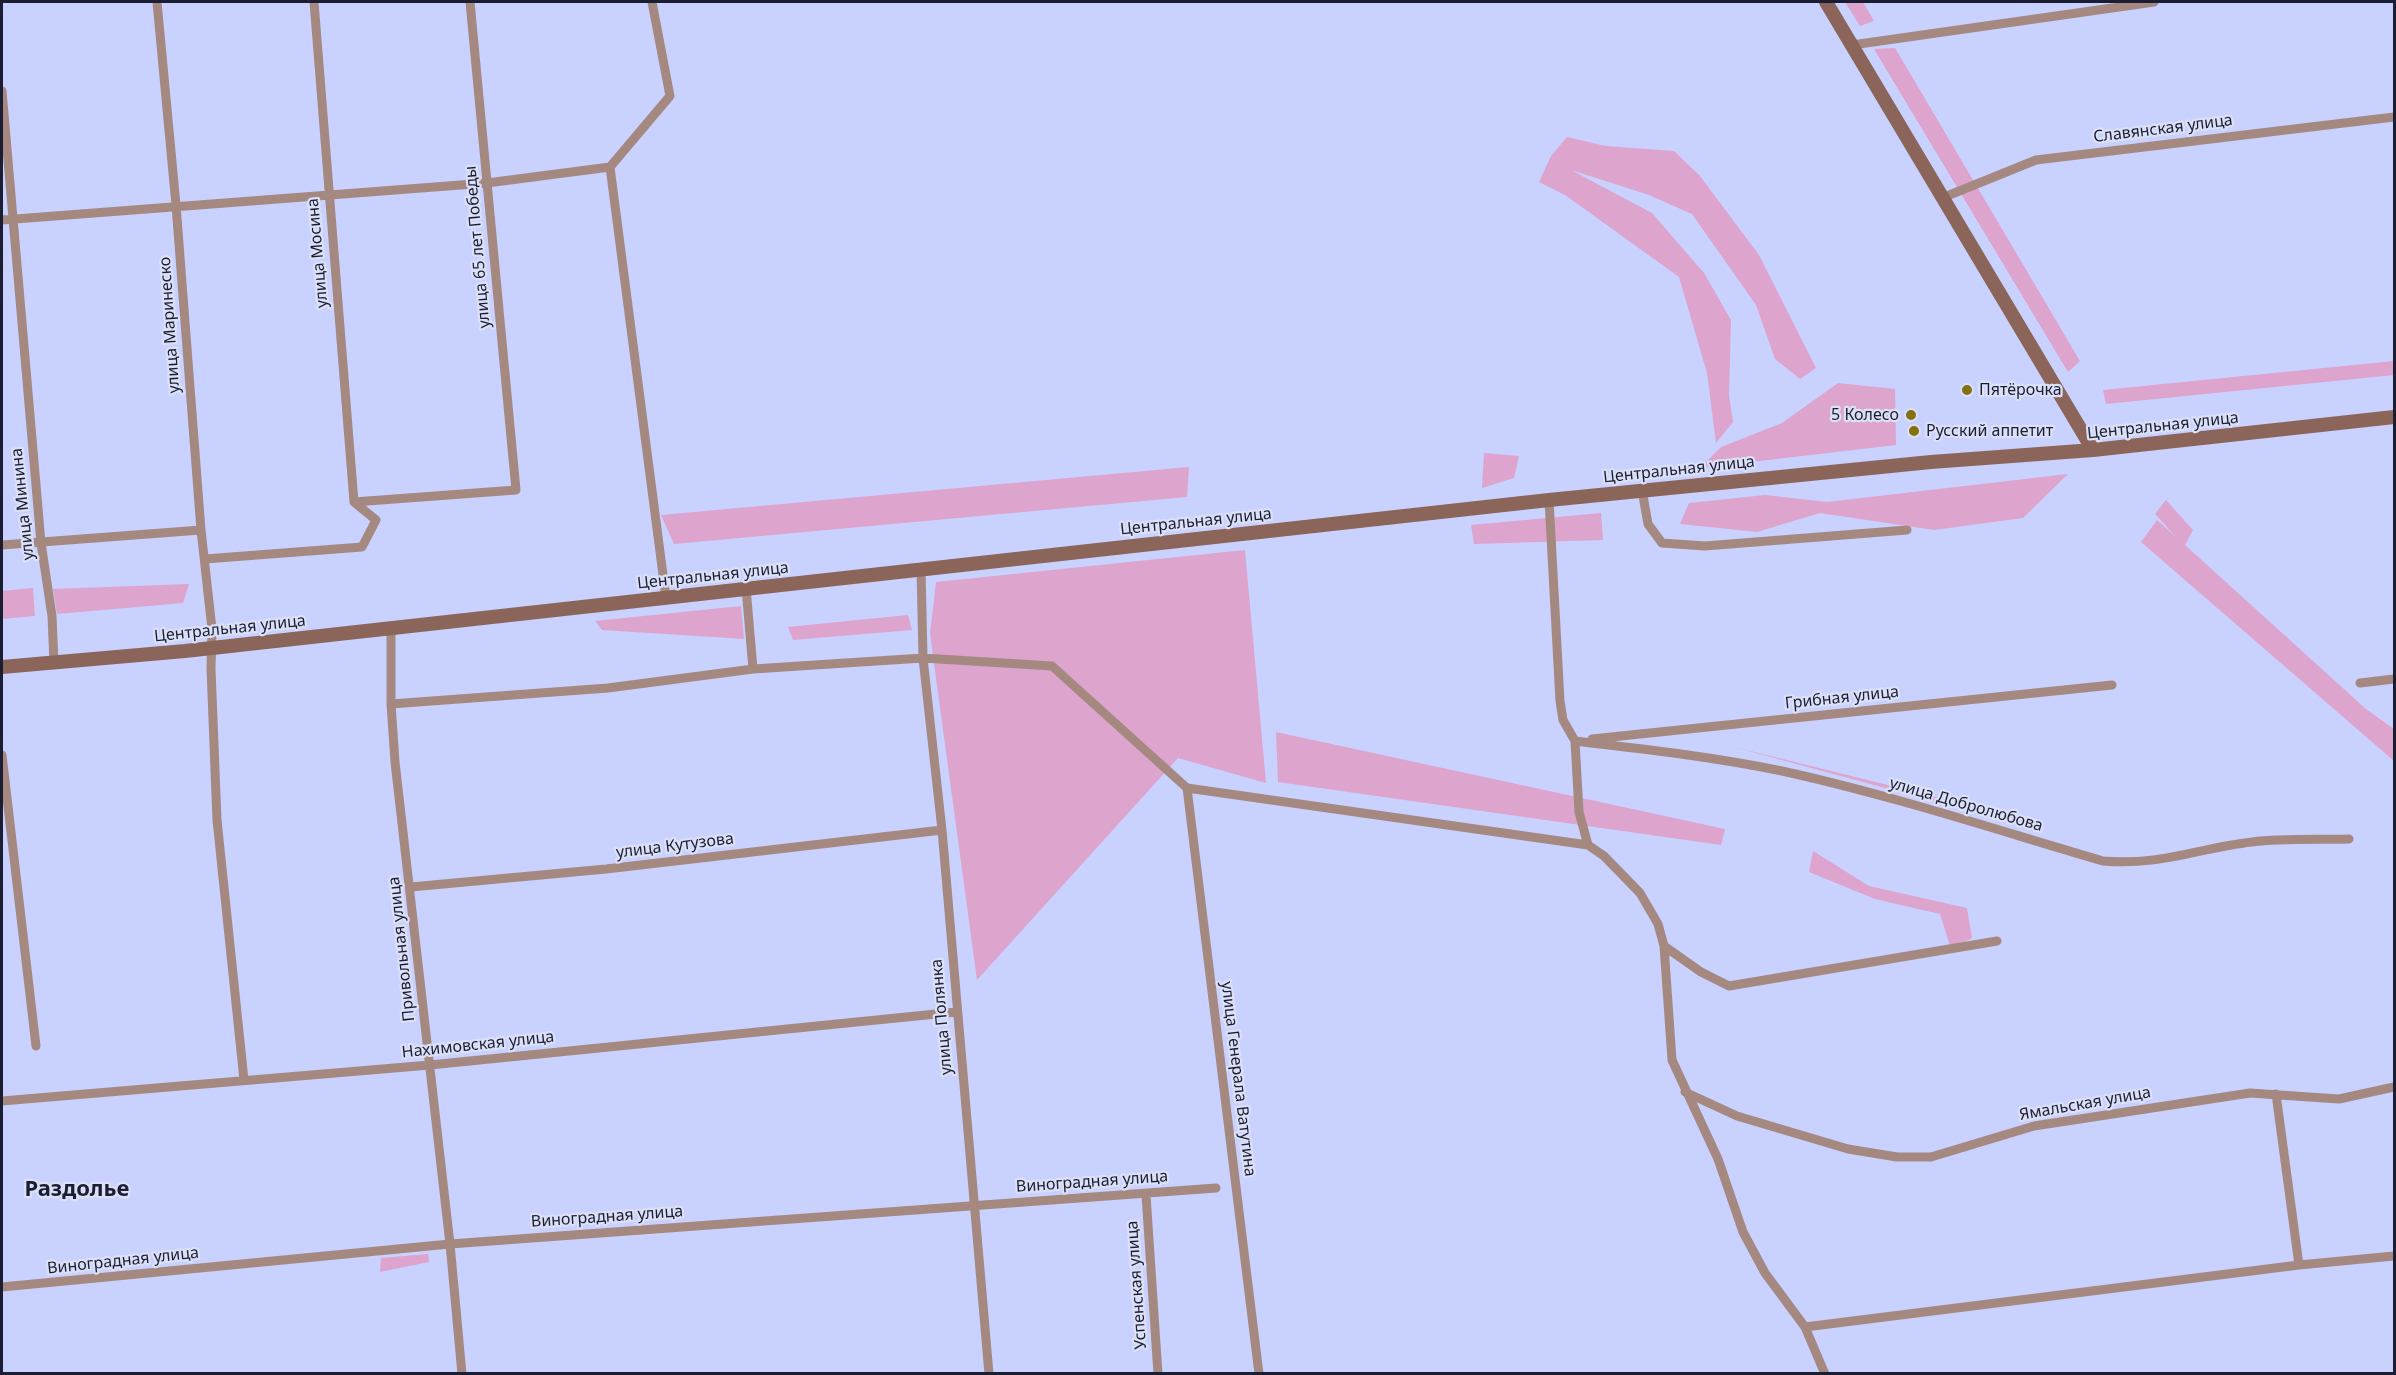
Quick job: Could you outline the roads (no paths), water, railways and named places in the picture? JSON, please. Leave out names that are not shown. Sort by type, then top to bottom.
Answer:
[{"type":"main road","points":[[1826,2],[2093,450]]},
{"type":"main road","name":"Центральная улица","points":[[2,667],[391,628],[1642,490],[1931,462],[2093,450],[2394,417]]},
{"type":"street","name":"улица Маринеско","points":[[157,2],[212,646]]},
{"type":"street","name":"улица Мосина","points":[[314,2],[354,502]]},
{"type":"street","name":"улица 65 лет Победы","points":[[354,502],[516,490],[470,2]]},
{"type":"street","points":[[2,220],[487,183],[610,167],[670,96],[652,2]]},
{"type":"street","points":[[1852,45],[2154,2]]},
{"type":"street","name":"улица Минина","points":[[2,91],[41,543],[52,616],[54,663]]},
{"type":"street","name":"Славянская улица","points":[[1942,198],[2036,160],[2394,117]]},
{"type":"street","points":[[610,167],[666,598]]},
{"type":"street","points":[[1642,490],[1648,524],[1662,543],[1705,546],[1908,530]]},
{"type":"street","points":[[1549,500],[1560,701],[1563,720],[1575,741],[1579,812],[1588,845]]},
{"type":"street","points":[[205,559],[362,547],[376,519],[354,502]]},
{"type":"street","points":[[2,545],[201,531]]},
{"type":"street","name":"улица Полянка","points":[[921,569],[923,658],[942,831],[989,1374]]},
{"type":"street","points":[[746,588],[753,669]]},
{"type":"street","name":"Привольная улица","points":[[391,628],[391,704],[462,1374]]},
{"type":"street","points":[[212,646],[217,820],[244,1080]]},
{"type":"street","points":[[391,704],[608,688],[753,669],[923,658],[1052,666],[1187,788],[1588,845],[1604,856],[1640,893],[1658,924],[1664,946],[1672,1060],[1718,1159],[1743,1232],[1765,1273],[1805,1327],[1825,1374]]},
{"type":"street","points":[[2360,683],[2394,679]]},
{"type":"street","name":"Грибная улица","points":[[1575,741],[2112,685]]},
{"type":"street","name":"улица Добролюбова","points":[[1575,741],[1679,753],[1782,771],[1892,799],[2103,861],[2132,863],[2161,861],[2252,842],[2349,839]]},
{"type":"street","points":[[2,755],[36,1046]]},
{"type":"street","name":"улица Генерала Ватутина","points":[[1187,788],[1259,1374]]},
{"type":"street","name":"улица Кутузова","points":[[411,887],[618,868],[942,831]]},
{"type":"street","points":[[1664,946],[1701,972],[1729,986],[1998,941]]},
{"type":"street","name":"Нахимовская улица","points":[[2,1101],[430,1065],[956,1012]]},
{"type":"street","name":"Ямальская улица","points":[[1685,1092],[1737,1116],[1848,1149],[1897,1158],[1931,1157],[2034,1126],[2250,1093],[2339,1099],[2394,1087]]},
{"type":"street","points":[[2276,1094],[2299,1265]]},
{"type":"street","name":"Виноградная улица","points":[[2,1287],[450,1244],[975,1205],[1146,1195],[1216,1188]]},
{"type":"street","name":"Успенская улица","points":[[1146,1195],[1158,1374]]},
{"type":"street","points":[[1805,1327],[2299,1265],[2394,1256]]},
{"type":"place","name":"Пятёрочка","points":[[1967,390]]},
{"type":"place","name":"5 Колесо","points":[[1911,415]]},
{"type":"place","name":"Русский аппетит","points":[[1914,431]]},
{"type":"district","name":"Раздолье","points":[[77,1190]]}]
